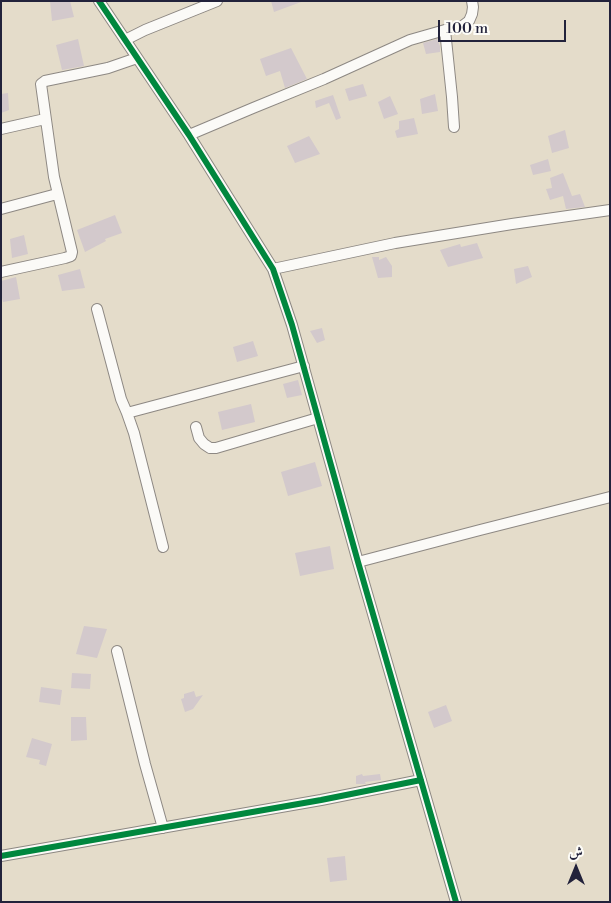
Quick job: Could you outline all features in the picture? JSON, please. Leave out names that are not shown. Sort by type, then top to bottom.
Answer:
[{"type":"street","points":[[99,1],[189,135],[273,269],[304,366],[358,562],[456,902]]},
{"type":"street","points":[[125,40],[217,1]]},
{"type":"street","points":[[189,135],[324,80],[410,40],[461,27],[469,21],[472,14],[472,1]]},
{"type":"street","points":[[445,30],[454,127]]},
{"type":"street","points":[[1,272],[65,258],[70,256],[72,252],[57,194],[41,84],[108,68],[137,58]]},
{"type":"street","points":[[1,129],[45,119]]},
{"type":"street","points":[[1,209],[57,194]]},
{"type":"street","points":[[273,269],[395,243],[610,210]]},
{"type":"street","points":[[97,309],[122,399],[134,433],[163,547]]},
{"type":"street","points":[[127,413],[304,366]]},
{"type":"street","points":[[196,427],[199,438],[204,444],[210,448],[216,448],[318,418]]},
{"type":"street","points":[[358,562],[610,498]]},
{"type":"street","points":[[117,651],[144,764],[163,828]]},
{"type":"street","points":[[1,856],[321,800],[421,780]]},
{"type":"building","points":[[50,1],[70,1],[74,17],[52,21]]},
{"type":"building","points":[[271,1],[301,1],[301,2],[274,12]]},
{"type":"building","points":[[78,39],[84,66],[62,70],[56,45]]},
{"type":"building","points":[[437,39],[440,52],[426,54],[423,43]]},
{"type":"building","points":[[291,48],[307,79],[285,88],[280,71],[266,76],[260,59]]},
{"type":"building","points":[[363,84],[367,96],[349,101],[345,89]]},
{"type":"building","points":[[8,93],[9,110],[1,113],[1,94]]},
{"type":"building","points":[[435,94],[438,111],[422,114],[420,99]]},
{"type":"building","points":[[333,95],[341,118],[336,120],[329,103],[316,108],[315,101]]},
{"type":"building","points":[[390,96],[398,114],[384,119],[378,102]]},
{"type":"building","points":[[414,118],[418,134],[397,138],[395,131],[399,129],[399,121]]},
{"type":"building","points":[[565,130],[569,148],[552,153],[548,136]]},
{"type":"building","points":[[309,136],[320,154],[295,163],[287,146]]},
{"type":"building","points":[[548,159],[551,171],[533,175],[530,165]]},
{"type":"building","points":[[563,173],[572,196],[580,194],[585,207],[566,209],[563,196],[550,200],[546,189],[552,188],[550,178]]},
{"type":"building","points":[[115,215],[122,233],[105,239],[106,241],[85,252],[77,230]]},
{"type":"building","points":[[24,235],[28,254],[12,258],[10,239]]},
{"type":"building","points":[[477,243],[483,258],[448,267],[440,250],[460,244],[461,247]]},
{"type":"building","points":[[372,257],[379,257],[379,260],[386,257],[392,266],[392,277],[378,278]]},
{"type":"building","points":[[528,266],[532,277],[516,284],[514,269]]},
{"type":"building","points":[[80,269],[85,288],[62,291],[58,275]]},
{"type":"building","points":[[16,277],[20,299],[3,302],[1,281]]},
{"type":"building","points":[[322,328],[325,340],[317,343],[310,331]]},
{"type":"building","points":[[253,341],[258,356],[237,362],[233,347]]},
{"type":"building","points":[[298,380],[302,395],[287,398],[283,384]]},
{"type":"building","points":[[251,404],[255,422],[222,430],[218,412]]},
{"type":"building","points":[[315,462],[322,486],[288,496],[281,472]]},
{"type":"building","points":[[330,546],[334,569],[300,576],[295,553]]},
{"type":"building","points":[[84,626],[107,629],[97,658],[76,654]]},
{"type":"building","points":[[72,673],[91,674],[90,689],[71,688]]},
{"type":"building","points":[[41,687],[62,690],[60,705],[39,702]]},
{"type":"building","points":[[194,691],[196,697],[203,695],[193,709],[185,712],[181,699],[184,698],[184,694]]},
{"type":"building","points":[[446,705],[452,721],[434,728],[428,712]]},
{"type":"building","points":[[71,717],[86,717],[87,740],[71,741]]},
{"type":"building","points":[[32,738],[52,744],[46,766],[39,764],[40,760],[26,757]]},
{"type":"building","points":[[362,774],[363,776],[380,774],[381,780],[365,782],[366,784],[356,784],[356,776]]},
{"type":"building","points":[[345,856],[347,880],[330,882],[327,858]]},
{"type":"cycle path","points":[[99,1],[189,135],[273,269],[292,325],[456,902]]},
{"type":"cycle path","points":[[1,856],[321,800],[421,780]]}]
